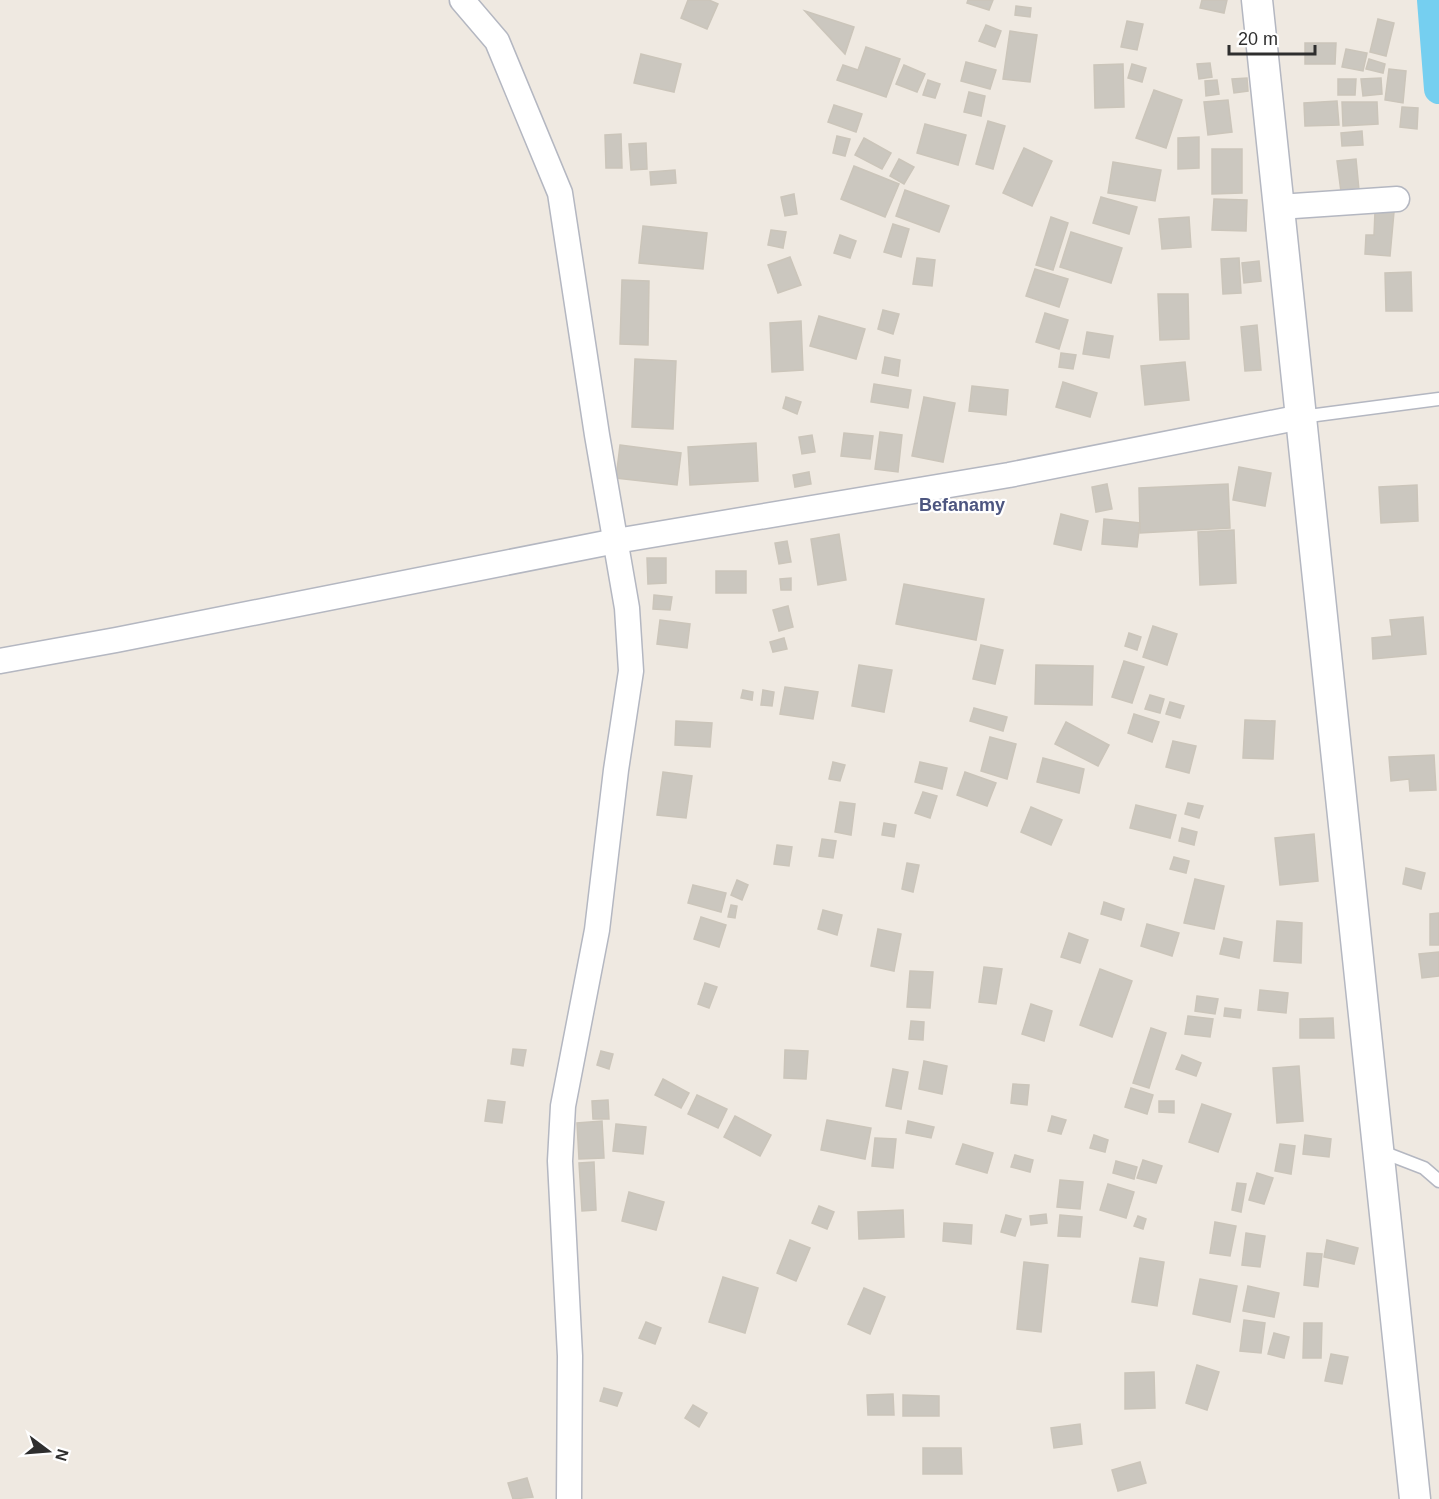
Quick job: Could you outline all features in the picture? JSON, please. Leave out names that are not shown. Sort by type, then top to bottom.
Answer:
[{"type":"street","points":[[462,0],[497,41],[560,193],[627,608],[631,671],[616,770],[597,930],[563,1106],[560,1161],[570,1356],[570,1499]]},
{"type":"street","points":[[1257,0],[1415,1499]]},
{"type":"street","points":[[1279,207],[1398,198]]},
{"type":"street","points":[[0,661],[128,638],[616,541],[1009,475],[1301,417]]},
{"type":"lane","points":[[1301,417],[1439,399]]},
{"type":"lane","points":[[1379,1150],[1424,1168],[1439,1181]]},
{"type":"building","points":[[688,0],[709,0],[718,4],[707,29],[681,18]]},
{"type":"building","points":[[968,0],[993,0],[989,10],[967,3]]},
{"type":"building","points":[[1202,0],[1227,0],[1224,13],[1200,8]]},
{"type":"building","points":[[1016,6],[1031,8],[1030,17],[1015,15]]},
{"type":"building","points":[[805,11],[854,27],[845,54]]},
{"type":"building","points":[[1378,19],[1394,23],[1386,56],[1370,52]]},
{"type":"building","points":[[1127,21],[1143,24],[1137,50],[1121,47]]},
{"type":"building","points":[[986,25],[1001,31],[995,47],[979,41]]},
{"type":"building","points":[[1010,31],[1037,35],[1030,82],[1003,79]]},
{"type":"building","points":[[1305,43],[1336,43],[1335,64],[1305,64]]},
{"type":"building","points":[[866,47],[900,59],[886,97],[837,80],[843,65],[858,70]]},
{"type":"building","points":[[1346,49],[1367,53],[1363,71],[1342,67]]},
{"type":"building","points":[[641,54],[681,64],[674,92],[634,83]]},
{"type":"building","points":[[1369,59],[1385,64],[1383,73],[1366,69]]},
{"type":"building","points":[[966,62],[996,70],[990,89],[961,81]]},
{"type":"building","points":[[1210,63],[1212,77],[1199,79],[1197,64]]},
{"type":"building","points":[[1123,64],[1124,107],[1095,108],[1094,65]]},
{"type":"building","points":[[1132,64],[1146,68],[1142,82],[1128,78]]},
{"type":"building","points":[[904,65],[925,74],[917,92],[896,84]]},
{"type":"building","points":[[1389,69],[1406,71],[1403,103],[1385,100]]},
{"type":"building","points":[[1247,78],[1248,91],[1234,93],[1232,79]]},
{"type":"building","points":[[1381,78],[1382,94],[1363,96],[1361,79]]},
{"type":"building","points":[[1338,79],[1356,79],[1355,95],[1338,95]]},
{"type":"building","points":[[928,80],[940,84],[935,98],[923,95]]},
{"type":"building","points":[[1217,80],[1219,94],[1206,96],[1205,81]]},
{"type":"building","points":[[1154,90],[1182,100],[1166,148],[1136,138]]},
{"type":"building","points":[[969,92],[985,96],[981,116],[964,112]]},
{"type":"building","points":[[1228,100],[1232,132],[1208,135],[1204,102]]},
{"type":"building","points":[[1337,101],[1339,125],[1305,126],[1304,103]]},
{"type":"building","points":[[1342,102],[1377,102],[1378,124],[1343,126]]},
{"type":"building","points":[[834,105],[862,114],[856,132],[828,122]]},
{"type":"building","points":[[1402,107],[1418,108],[1417,129],[1400,127]]},
{"type":"building","points":[[988,121],[1005,126],[993,169],[976,164]]},
{"type":"building","points":[[925,124],[966,135],[958,165],[917,153]]},
{"type":"building","points":[[1362,131],[1363,145],[1342,146],[1341,133]]},
{"type":"building","points":[[621,134],[622,168],[606,168],[605,135]]},
{"type":"building","points":[[837,136],[850,139],[845,156],[833,153]]},
{"type":"building","points":[[1199,137],[1199,168],[1178,169],[1178,138]]},
{"type":"building","points":[[864,138],[891,153],[882,169],[855,155]]},
{"type":"building","points":[[646,143],[647,169],[631,170],[629,144]]},
{"type":"building","points":[[1024,148],[1052,161],[1032,206],[1003,193]]},
{"type":"building","points":[[1212,149],[1242,149],[1242,193],[1212,194]]},
{"type":"building","points":[[899,159],[914,167],[904,184],[890,176]]},
{"type":"building","points":[[1356,159],[1359,190],[1341,192],[1337,161]]},
{"type":"building","points":[[1113,162],[1161,170],[1155,201],[1108,193]]},
{"type":"building","points":[[854,166],[899,184],[885,217],[841,199]]},
{"type":"building","points":[[675,170],[676,183],[651,185],[650,172]]},
{"type":"building","points":[[905,190],[949,206],[939,232],[896,216]]},
{"type":"building","points":[[794,194],[797,214],[785,216],[781,197]]},
{"type":"building","points":[[1101,197],[1137,207],[1129,234],[1093,223]]},
{"type":"building","points":[[1214,199],[1247,200],[1246,231],[1212,230]]},
{"type":"building","points":[[1375,211],[1394,212],[1390,256],[1365,254],[1366,235],[1374,235]]},
{"type":"building","points":[[1051,217],[1068,223],[1053,270],[1036,265]]},
{"type":"building","points":[[1189,217],[1191,247],[1162,249],[1159,219]]},
{"type":"building","points":[[893,224],[909,229],[901,257],[884,252]]},
{"type":"building","points":[[643,226],[707,233],[703,269],[639,263]]},
{"type":"building","points":[[771,230],[786,232],[783,248],[768,245]]},
{"type":"building","points":[[1071,232],[1122,248],[1111,283],[1060,267]]},
{"type":"building","points":[[840,235],[856,241],[850,258],[834,253]]},
{"type":"building","points":[[790,257],[801,285],[778,293],[768,265]]},
{"type":"building","points":[[917,258],[935,260],[932,286],[913,284]]},
{"type":"building","points":[[1239,258],[1241,293],[1223,294],[1221,259]]},
{"type":"building","points":[[1259,261],[1261,281],[1244,283],[1242,263]]},
{"type":"building","points":[[1035,269],[1068,279],[1059,307],[1026,296]]},
{"type":"building","points":[[1411,272],[1412,311],[1386,311],[1385,273]]},
{"type":"building","points":[[622,280],[649,281],[648,345],[620,344]]},
{"type":"building","points":[[1158,294],[1188,294],[1189,339],[1160,340]]},
{"type":"building","points":[[883,310],[899,314],[893,334],[878,329]]},
{"type":"building","points":[[1045,313],[1068,320],[1059,349],[1036,342]]},
{"type":"building","points":[[819,316],[865,329],[856,359],[810,346]]},
{"type":"building","points":[[801,321],[803,370],[772,372],[770,323]]},
{"type":"building","points":[[1257,325],[1261,370],[1245,371],[1241,327]]},
{"type":"building","points":[[1087,332],[1113,336],[1109,358],[1083,354]]},
{"type":"building","points":[[1061,353],[1076,355],[1073,369],[1059,367]]},
{"type":"building","points":[[885,357],[900,360],[898,376],[882,373]]},
{"type":"building","points":[[635,359],[676,361],[673,429],[632,427]]},
{"type":"building","points":[[1185,362],[1189,400],[1145,405],[1141,366]]},
{"type":"building","points":[[1063,382],[1097,393],[1090,417],[1056,407]]},
{"type":"building","points":[[874,384],[911,390],[908,408],[871,402]]},
{"type":"building","points":[[972,386],[1008,390],[1006,415],[969,411]]},
{"type":"building","points":[[786,397],[801,402],[797,414],[783,408]]},
{"type":"building","points":[[924,397],[955,403],[943,462],[912,456]]},
{"type":"building","points":[[880,432],[902,435],[898,472],[875,469]]},
{"type":"building","points":[[844,433],[873,436],[870,459],[841,456]]},
{"type":"building","points":[[812,435],[815,452],[802,454],[799,437]]},
{"type":"building","points":[[756,443],[758,481],[690,485],[688,447]]},
{"type":"building","points":[[620,445],[681,453],[677,485],[616,478]]},
{"type":"building","points":[[1239,467],[1271,473],[1265,506],[1233,500]]},
{"type":"building","points":[[809,472],[811,484],[795,487],[793,475]]},
{"type":"building","points":[[1107,484],[1112,509],[1096,512],[1092,487]]},
{"type":"building","points":[[1228,484],[1230,528],[1140,533],[1139,488]]},
{"type":"building","points":[[1417,485],[1418,521],[1381,523],[1379,487]]},
{"type":"building","points":[[1061,514],[1088,521],[1081,550],[1054,544]]},
{"type":"building","points":[[1104,519],[1140,523],[1137,547],[1102,544]]},
{"type":"building","points":[[1234,530],[1236,583],[1200,585],[1198,532]]},
{"type":"building","points":[[839,534],[846,580],[818,585],[811,539]]},
{"type":"building","points":[[787,541],[791,562],[779,564],[775,543]]},
{"type":"building","points":[[647,558],[666,558],[666,583],[648,584]]},
{"type":"building","points":[[716,571],[746,571],[746,593],[716,593]]},
{"type":"building","points":[[791,578],[791,590],[781,590],[780,579]]},
{"type":"building","points":[[904,584],[984,599],[976,640],[896,624]]},
{"type":"building","points":[[654,595],[672,597],[670,610],[653,609]]},
{"type":"building","points":[[788,606],[793,627],[779,631],[773,610]]},
{"type":"building","points":[[1423,617],[1426,654],[1373,659],[1372,638],[1392,636],[1390,620]]},
{"type":"building","points":[[660,620],[690,624],[687,648],[657,644]]},
{"type":"building","points":[[1153,626],[1177,634],[1167,665],[1143,657]]},
{"type":"building","points":[[1129,633],[1141,637],[1137,650],[1125,646]]},
{"type":"building","points":[[784,638],[787,649],[773,652],[770,642]]},
{"type":"building","points":[[981,645],[1003,650],[995,684],[973,679]]},
{"type":"building","points":[[1124,661],[1144,667],[1132,703],[1112,697]]},
{"type":"building","points":[[859,665],[892,670],[884,712],[852,706]]},
{"type":"building","points":[[1036,665],[1093,666],[1092,705],[1035,704]]},
{"type":"building","points":[[785,687],[818,692],[813,719],[780,714]]},
{"type":"building","points":[[743,690],[753,692],[752,700],[741,698]]},
{"type":"building","points":[[763,690],[774,692],[772,706],[761,705]]},
{"type":"building","points":[[1150,695],[1164,699],[1160,713],[1145,709]]},
{"type":"building","points":[[1170,702],[1184,706],[1180,718],[1166,714]]},
{"type":"building","points":[[974,708],[1007,717],[1003,731],[970,721]]},
{"type":"building","points":[[1134,714],[1159,722],[1152,742],[1128,733]]},
{"type":"building","points":[[1245,720],[1275,721],[1273,759],[1243,758]]},
{"type":"building","points":[[676,721],[712,723],[710,747],[675,745]]},
{"type":"building","points":[[1066,722],[1109,745],[1098,766],[1055,744]]},
{"type":"building","points":[[990,737],[1016,744],[1007,779],[981,771]]},
{"type":"building","points":[[1173,741],[1196,746],[1189,773],[1166,767]]},
{"type":"building","points":[[1434,755],[1436,790],[1410,791],[1409,779],[1391,781],[1389,757]]},
{"type":"building","points":[[1043,758],[1084,769],[1079,793],[1037,782]]},
{"type":"building","points":[[833,762],[845,765],[840,781],[829,779]]},
{"type":"building","points":[[920,762],[947,768],[942,789],[915,782]]},
{"type":"building","points":[[663,772],[692,776],[686,818],[657,815]]},
{"type":"building","points":[[965,772],[996,783],[987,806],[957,795]]},
{"type":"building","points":[[923,792],[937,796],[930,818],[915,813]]},
{"type":"building","points":[[840,802],[855,804],[851,835],[835,832]]},
{"type":"building","points":[[1188,803],[1203,806],[1199,818],[1185,814]]},
{"type":"building","points":[[1136,805],[1176,815],[1170,838],[1130,828]]},
{"type":"building","points":[[1031,807],[1062,820],[1051,845],[1021,832]]},
{"type":"building","points":[[884,823],[896,825],[894,837],[882,835]]},
{"type":"building","points":[[1182,828],[1197,832],[1194,845],[1179,841]]},
{"type":"building","points":[[1314,834],[1318,881],[1280,885],[1275,838]]},
{"type":"building","points":[[822,839],[836,841],[833,858],[819,856]]},
{"type":"building","points":[[777,845],[792,847],[789,866],[774,864]]},
{"type":"building","points":[[1174,857],[1189,861],[1186,873],[1170,869]]},
{"type":"building","points":[[907,863],[919,865],[913,892],[902,889]]},
{"type":"building","points":[[1406,868],[1425,873],[1421,889],[1403,884]]},
{"type":"building","points":[[1195,879],[1224,886],[1214,929],[1184,923]]},
{"type":"building","points":[[737,880],[748,885],[742,900],[731,895]]},
{"type":"building","points":[[693,885],[726,893],[721,912],[688,903]]},
{"type":"building","points":[[1104,902],[1124,909],[1121,920],[1101,914]]},
{"type":"building","points":[[731,905],[737,906],[735,918],[728,917]]},
{"type":"building","points":[[823,910],[842,915],[837,935],[818,929]]},
{"type":"building","points":[[1439,913],[1439,945],[1430,945],[1430,914]]},
{"type":"building","points":[[701,917],[726,925],[719,947],[694,939]]},
{"type":"building","points":[[1277,921],[1302,923],[1301,963],[1274,961]]},
{"type":"building","points":[[1147,924],[1179,933],[1172,956],[1141,946]]},
{"type":"building","points":[[878,929],[901,934],[894,971],[871,966]]},
{"type":"building","points":[[1069,933],[1088,940],[1080,963],[1061,957]]},
{"type":"building","points":[[1224,938],[1242,942],[1239,958],[1220,954]]},
{"type":"building","points":[[1439,952],[1439,976],[1422,978],[1419,954]]},
{"type":"building","points":[[984,967],[1002,969],[996,1004],[979,1002]]},
{"type":"building","points":[[1100,969],[1132,981],[1112,1037],[1080,1025]]},
{"type":"building","points":[[910,971],[933,972],[930,1008],[907,1007]]},
{"type":"building","points":[[705,983],[717,987],[709,1008],[698,1004]]},
{"type":"building","points":[[1260,990],[1288,993],[1286,1013],[1258,1010]]},
{"type":"building","points":[[1197,996],[1218,999],[1215,1014],[1195,1011]]},
{"type":"building","points":[[1031,1004],[1052,1011],[1044,1041],[1022,1034]]},
{"type":"building","points":[[1225,1008],[1241,1010],[1240,1018],[1224,1016]]},
{"type":"building","points":[[1188,1016],[1213,1019],[1210,1037],[1185,1034]]},
{"type":"building","points":[[1333,1018],[1334,1038],[1300,1038],[1300,1019]]},
{"type":"building","points":[[911,1021],[924,1022],[923,1040],[909,1039]]},
{"type":"building","points":[[1151,1028],[1166,1033],[1149,1088],[1133,1083]]},
{"type":"building","points":[[513,1049],[526,1050],[523,1066],[511,1064]]},
{"type":"building","points":[[785,1050],[808,1051],[806,1079],[784,1078]]},
{"type":"building","points":[[601,1051],[613,1054],[609,1069],[597,1065]]},
{"type":"building","points":[[1182,1055],[1201,1063],[1196,1076],[1176,1069]]},
{"type":"building","points":[[924,1061],[947,1066],[942,1094],[919,1089]]},
{"type":"building","points":[[1299,1066],[1303,1121],[1277,1123],[1273,1068]]},
{"type":"building","points":[[893,1069],[908,1072],[901,1109],[886,1106]]},
{"type":"building","points":[[663,1079],[689,1093],[681,1108],[655,1095]]},
{"type":"building","points":[[1013,1084],[1029,1085],[1027,1105],[1011,1103]]},
{"type":"building","points":[[1131,1088],[1153,1095],[1147,1114],[1125,1107]]},
{"type":"building","points":[[697,1095],[727,1109],[718,1128],[688,1114]]},
{"type":"building","points":[[488,1100],[505,1102],[502,1123],[485,1121]]},
{"type":"building","points":[[608,1100],[609,1119],[593,1119],[592,1101]]},
{"type":"building","points":[[1159,1101],[1174,1101],[1174,1113],[1159,1112]]},
{"type":"building","points":[[1202,1104],[1231,1114],[1218,1152],[1189,1142]]},
{"type":"building","points":[[735,1116],[771,1135],[760,1156],[724,1137]]},
{"type":"building","points":[[1052,1116],[1066,1120],[1061,1134],[1048,1131]]},
{"type":"building","points":[[827,1120],[871,1128],[865,1159],[821,1150]]},
{"type":"building","points":[[602,1121],[604,1158],[579,1159],[577,1123]]},
{"type":"building","points":[[908,1121],[934,1127],[931,1138],[906,1133]]},
{"type":"building","points":[[616,1124],[646,1127],[643,1154],[613,1151]]},
{"type":"building","points":[[1094,1135],[1108,1140],[1105,1152],[1090,1148]]},
{"type":"building","points":[[1305,1135],[1331,1139],[1329,1157],[1303,1154]]},
{"type":"building","points":[[875,1138],[896,1139],[893,1168],[872,1166]]},
{"type":"building","points":[[963,1144],[993,1153],[987,1173],[956,1164]]},
{"type":"building","points":[[1280,1144],[1295,1146],[1291,1174],[1275,1171]]},
{"type":"building","points":[[1015,1155],[1033,1160],[1030,1172],[1011,1167]]},
{"type":"building","points":[[1143,1160],[1162,1166],[1156,1183],[1137,1178]]},
{"type":"building","points":[[1116,1161],[1137,1167],[1134,1179],[1113,1173]]},
{"type":"building","points":[[594,1162],[596,1210],[582,1211],[579,1163]]},
{"type":"building","points":[[1257,1173],[1273,1178],[1264,1204],[1249,1200]]},
{"type":"building","points":[[1060,1180],[1083,1182],[1080,1209],[1057,1207]]},
{"type":"building","points":[[1237,1183],[1246,1184],[1241,1212],[1232,1210]]},
{"type":"building","points":[[1108,1184],[1134,1192],[1126,1218],[1100,1210]]},
{"type":"building","points":[[629,1192],[664,1202],[656,1230],[622,1221]]},
{"type":"building","points":[[819,1206],[834,1212],[827,1229],[812,1223]]},
{"type":"building","points":[[903,1210],[904,1237],[859,1239],[858,1212]]},
{"type":"building","points":[[1046,1214],[1047,1223],[1031,1225],[1030,1216]]},
{"type":"building","points":[[1006,1215],[1021,1219],[1015,1236],[1001,1232]]},
{"type":"building","points":[[1060,1215],[1082,1217],[1080,1237],[1058,1236]]},
{"type":"building","points":[[1138,1216],[1146,1219],[1143,1229],[1134,1226]]},
{"type":"building","points":[[1215,1222],[1236,1226],[1230,1256],[1210,1253]]},
{"type":"building","points":[[944,1223],[972,1225],[971,1244],[943,1241]]},
{"type":"building","points":[[1246,1233],[1265,1236],[1260,1267],[1242,1265]]},
{"type":"building","points":[[790,1240],[810,1248],[796,1281],[777,1273]]},
{"type":"building","points":[[1327,1240],[1358,1248],[1354,1264],[1324,1257]]},
{"type":"building","points":[[1307,1253],[1322,1254],[1318,1287],[1304,1285]]},
{"type":"building","points":[[1140,1258],[1164,1262],[1157,1306],[1132,1302]]},
{"type":"building","points":[[1024,1262],[1048,1265],[1041,1332],[1017,1329]]},
{"type":"building","points":[[723,1277],[758,1288],[745,1333],[709,1322]]},
{"type":"building","points":[[1200,1279],[1237,1286],[1230,1322],[1193,1314]]},
{"type":"building","points":[[1248,1286],[1279,1293],[1274,1317],[1243,1311]]},
{"type":"building","points":[[864,1288],[885,1297],[870,1334],[848,1324]]},
{"type":"building","points":[[1244,1320],[1265,1323],[1261,1353],[1240,1351]]},
{"type":"building","points":[[646,1322],[661,1328],[655,1344],[639,1338]]},
{"type":"building","points":[[1304,1323],[1322,1323],[1321,1358],[1303,1358]]},
{"type":"building","points":[[1274,1333],[1289,1337],[1284,1358],[1268,1354]]},
{"type":"building","points":[[1331,1354],[1348,1357],[1342,1384],[1325,1381]]},
{"type":"building","points":[[1197,1365],[1219,1372],[1207,1410],[1186,1403]]},
{"type":"building","points":[[1154,1372],[1155,1408],[1125,1409],[1125,1373]]},
{"type":"building","points":[[604,1388],[622,1393],[617,1406],[600,1401]]},
{"type":"building","points":[[893,1394],[894,1415],[868,1415],[867,1395]]},
{"type":"building","points":[[903,1395],[939,1396],[939,1416],[903,1416]]},
{"type":"building","points":[[693,1405],[707,1413],[699,1427],[685,1418]]},
{"type":"building","points":[[1080,1424],[1082,1444],[1054,1448],[1051,1428]]},
{"type":"building","points":[[923,1448],[961,1448],[962,1474],[923,1474]]},
{"type":"building","points":[[1140,1462],[1146,1483],[1118,1491],[1112,1470]]},
{"type":"building","points":[[527,1478],[533,1497],[513,1499],[508,1483]]},
{"type":"waterway","points":[[1432,0],[1439,89]]},
{"type":"district","name":"Befanamy","points":[[962,505]]}]
